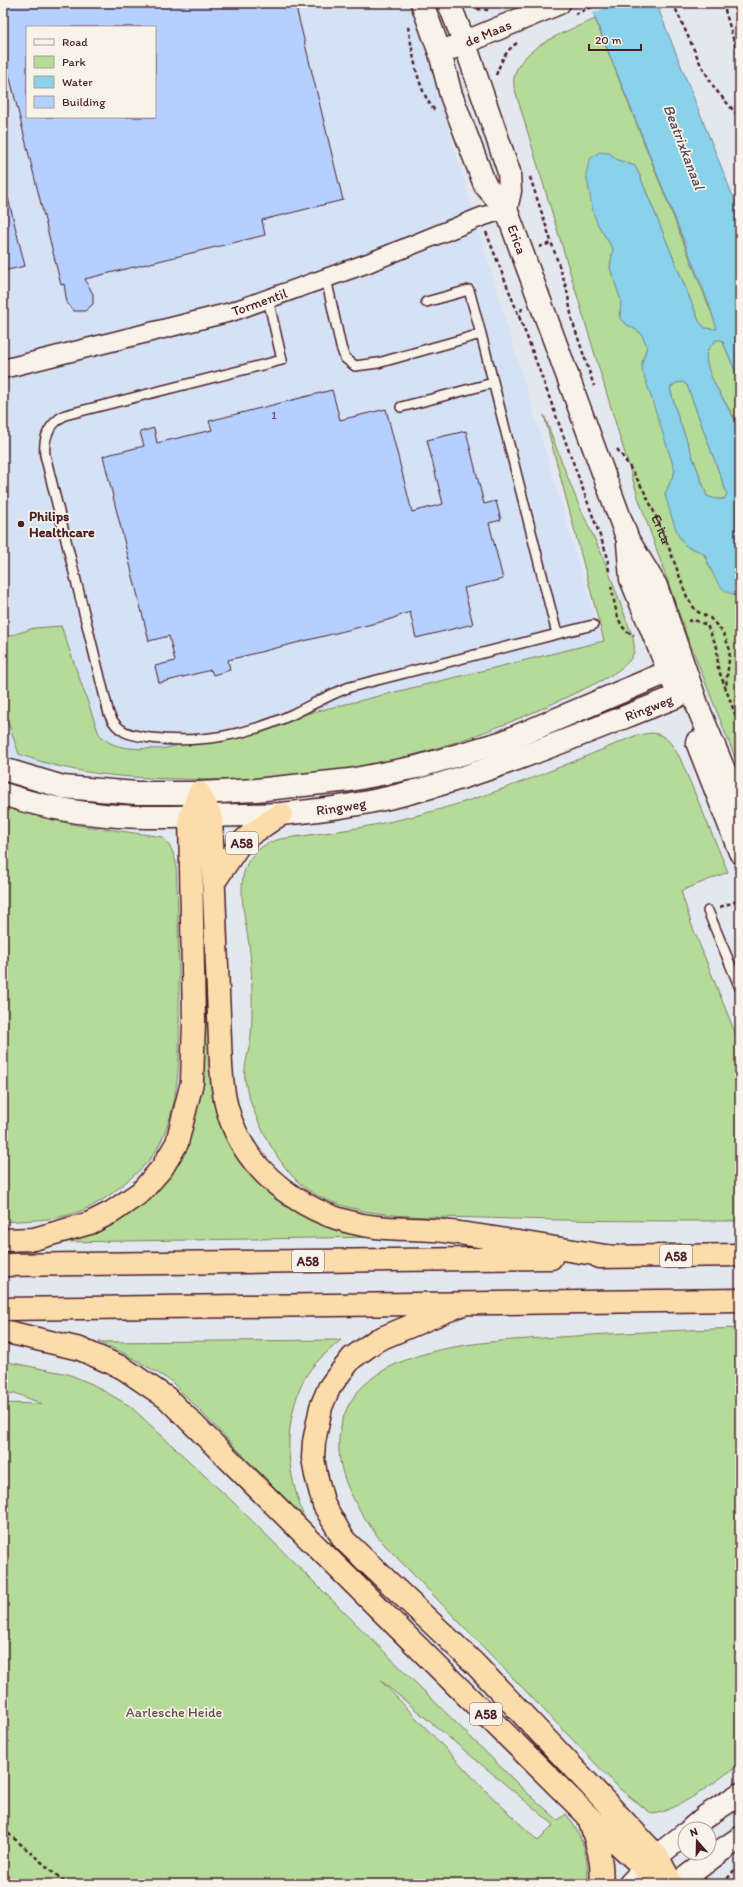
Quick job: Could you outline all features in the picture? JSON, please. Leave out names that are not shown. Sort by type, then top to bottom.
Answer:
[{"type":"highway","name":"A58","points":[[200,793],[211,816],[221,1066],[224,1092],[227,1108],[241,1141],[258,1166],[286,1193],[318,1212],[354,1223],[375,1227],[450,1232],[613,1257]]},
{"type":"highway","points":[[3,1240],[34,1239],[90,1223],[112,1212],[141,1192],[162,1168],[177,1143],[192,1082],[194,1021],[190,817],[200,793]]},
{"type":"highway","name":"A58","points":[[214,882],[239,845],[250,835],[281,814]]},
{"type":"highway","name":"A58","points":[[3,1265],[740,1255]]},
{"type":"highway","name":"A58","points":[[3,1309],[740,1300]]},
{"type":"highway","name":"A58","points":[[463,1304],[377,1340],[352,1358],[340,1372],[329,1388],[321,1408],[314,1442],[314,1464],[324,1505],[344,1540],[474,1663],[651,1863]]},
{"type":"highway","name":"A58","points":[[3,1331],[80,1349],[123,1368],[167,1398],[587,1814],[651,1863]]},
{"type":"highway","name":"A58","points":[[587,1814],[600,1852],[602,1873],[601,1884]]},
{"type":"highway","points":[[651,1863],[671,1884]]},
{"type":"main road","name":"Erica","points":[[422,3],[440,53],[451,95],[485,185],[506,209],[628,540],[656,586],[670,623],[679,682],[740,852]]},
{"type":"main road","name":"Erica","points":[[449,3],[466,44],[509,172],[510,191],[506,209]]},
{"type":"main road","name":"de Maas","points":[[440,53],[560,8]]},
{"type":"main road","name":"Erica","points":[[679,682],[740,808]]},
{"type":"main road","name":"Ringweg","points":[[3,769],[63,787],[136,793],[200,793],[305,786],[350,780],[417,767],[503,742],[679,682]]},
{"type":"main road","name":"Ringweg","points":[[3,794],[24,802],[66,811],[103,816],[190,817],[281,814],[387,798],[446,782],[510,761],[679,682]]},
{"type":"main road","points":[[700,1821],[740,1794]]},
{"type":"main road","points":[[677,1884],[740,1838]]},
{"type":"main road","points":[[630,1884],[651,1863],[677,1841]]},
{"type":"street","name":"Tormentil","points":[[3,369],[231,312],[326,278],[481,217],[506,209]]},
{"type":"lane","points":[[326,278],[341,347],[345,358],[356,366],[378,363],[481,334]]},
{"type":"lane","points":[[426,302],[469,290],[557,634]]},
{"type":"lane","points":[[268,299],[282,360],[64,415],[56,420],[46,437],[44,446],[45,455],[109,714],[113,723],[118,729],[127,733],[165,740],[199,740],[225,736],[292,715],[350,687],[593,625]]},
{"type":"lane","points":[[401,407],[493,383]]},
{"type":"lane","points":[[708,911],[740,988]]},
{"type":"path","points":[[560,8],[602,3]]},
{"type":"path","points":[[673,3],[700,63],[716,89],[740,118]]},
{"type":"path","points":[[723,3],[740,63]]},
{"type":"path","points":[[408,23],[422,90],[428,103]]},
{"type":"path","name":"de Maas","points":[[496,76],[501,60],[511,47],[523,39]]},
{"type":"path","name":"Erica","points":[[497,262],[529,342],[607,555],[610,575]]},
{"type":"path","points":[[574,326],[595,390]]},
{"type":"path","name":"Erica","points":[[615,447],[636,475],[650,501],[687,597],[696,611],[710,618],[723,632],[730,650],[726,688],[740,727]]},
{"type":"path","points":[[610,581],[615,602]]},
{"type":"path","points":[[708,911],[740,900]]},
{"type":"path","points":[[3,1829],[67,1884]]},
{"type":"path","points":[[723,1884],[736,1868],[740,1866]]},
{"type":"shaded area","points":[[3,3],[411,3],[604,648],[130,760],[3,774]]},
{"type":"green space","points":[[595,19],[717,327],[716,331],[705,328],[699,321],[635,166],[618,160],[609,153],[597,223],[613,249],[610,268],[621,300],[622,306],[619,314],[623,322],[641,333],[647,346],[642,363],[675,471],[665,494],[681,540],[689,548],[702,551],[713,573],[736,595],[740,594],[740,770],[687,636],[638,497],[514,87],[515,74],[521,62],[530,52],[556,36]]},
{"type":"green space","points":[[719,339],[722,340],[740,382],[740,431],[734,417],[714,383],[706,362],[706,352],[710,344]]},
{"type":"green space","points":[[683,382],[687,385],[727,494],[724,499],[715,499],[707,496],[677,414],[670,388],[676,383]]},
{"type":"green space","points":[[544,415],[578,503],[606,564],[633,638],[634,651],[631,658],[618,671],[540,709],[439,748],[369,766],[297,777],[253,780],[208,780],[118,776],[98,774],[58,766],[19,754],[9,725],[3,722],[3,638],[34,628],[61,626],[99,734],[112,744],[128,748],[145,749],[162,749],[604,641]]},
{"type":"green space","points":[[652,733],[666,738],[680,758],[728,872],[681,891],[691,923],[740,1045],[740,1221],[546,1220],[393,1215],[348,1207],[327,1200],[308,1190],[287,1170],[268,1141],[253,1109],[245,1080],[245,1069],[251,1035],[252,994],[250,952],[242,885],[245,870],[251,857],[262,847],[280,839],[374,825],[452,806],[484,796],[637,735]]},
{"type":"green space","points":[[3,807],[71,824],[163,837],[172,850],[176,862],[179,945],[179,1054],[175,1093],[165,1131],[157,1149],[143,1167],[108,1196],[96,1204],[82,1210],[66,1216],[48,1219],[3,1222]]},
{"type":"green space","points":[[203,896],[210,1055],[243,1157],[380,1237],[60,1242],[93,1228],[177,1151],[195,897]]},
{"type":"green space","points":[[740,1328],[740,1764],[686,1801],[663,1812],[652,1814],[621,1790],[381,1541],[363,1516],[349,1489],[340,1461],[340,1431],[351,1402],[370,1379],[397,1363],[429,1352],[463,1345],[498,1341]]},
{"type":"green space","points":[[341,1340],[310,1369],[298,1393],[291,1419],[289,1433],[290,1461],[295,1489],[304,1518],[171,1381],[128,1355],[99,1342]]},
{"type":"green space","name":"Aarlesche Heide","points":[[3,1361],[68,1374],[92,1384],[130,1406],[233,1502],[523,1789],[558,1820],[566,1814],[572,1822],[584,1847],[588,1874],[587,1884],[3,1884],[3,1403],[42,1404],[15,1393],[3,1395]],"holes":[[[380,1680],[554,1825],[538,1841],[486,1791]]]},
{"type":"water","name":"Beatrixkanaal","points":[[589,3],[656,3],[740,214],[740,382],[722,340],[716,340],[710,347],[707,352],[706,360],[713,380],[740,431],[740,594],[727,592],[721,587],[713,575],[705,555],[685,545],[679,536],[673,521],[665,494],[675,471],[642,369],[642,363],[647,346],[641,333],[623,322],[620,318],[621,300],[610,268],[613,249],[597,223],[593,212],[586,173],[590,159],[599,152],[609,153],[618,160],[635,166],[699,321],[705,328],[717,329],[708,301]],"holes":[[[683,382],[687,385],[727,494],[724,499],[715,499],[707,496],[677,414],[670,388],[676,383]]]},
{"type":"pier","points":[[587,3],[618,3],[591,14]]},
{"type":"building","points":[[3,3],[295,3],[343,200],[262,220],[265,235],[85,279],[93,294],[93,304],[85,311],[74,311],[67,303],[64,284],[61,285],[3,50]]},
{"type":"building","points":[[8,198],[25,266],[3,271],[3,199]]},
{"type":"building","points":[[332,390],[340,420],[386,409],[412,512],[443,504],[427,440],[466,431],[484,504],[496,501],[501,520],[489,523],[503,579],[464,588],[473,624],[416,638],[410,612],[388,620],[228,660],[230,670],[213,675],[211,670],[159,683],[155,666],[175,661],[169,636],[149,641],[103,456],[144,446],[140,432],[154,428],[157,443],[212,430],[209,421]]},
{"type":"place","name":"Philips Healthcare","points":[[21,524]]}]
